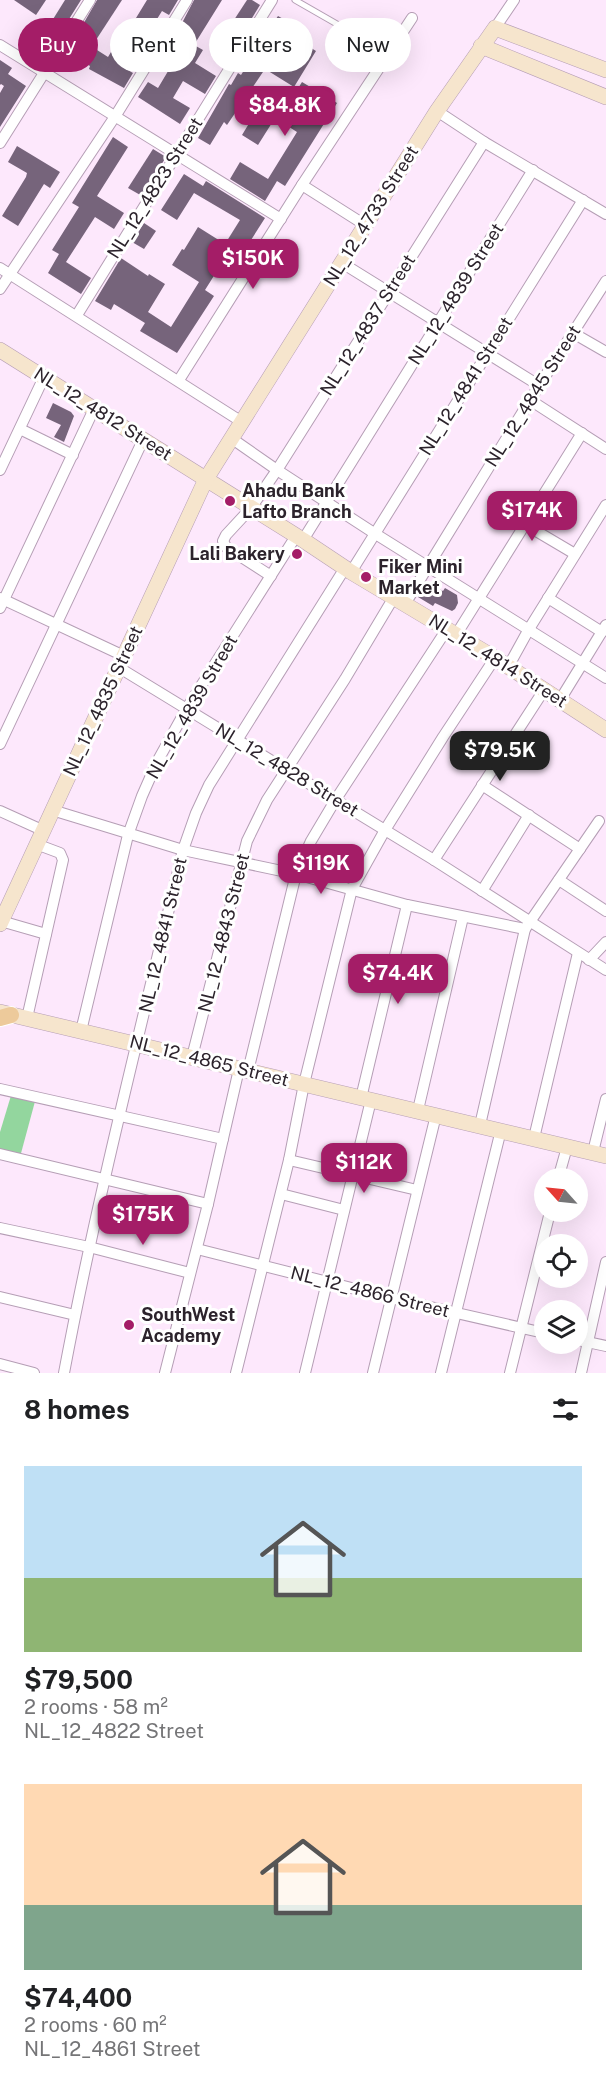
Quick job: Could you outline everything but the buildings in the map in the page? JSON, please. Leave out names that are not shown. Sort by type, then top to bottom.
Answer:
[{"type":"street","points":[[79,18],[90,0]]},
{"type":"street","points":[[0,290],[5,271],[116,115],[187,0]]},
{"type":"street","name":"NL_12_4823 Street","points":[[77,315],[272,0]]},
{"type":"street","points":[[514,0],[495,28],[606,70]]},
{"type":"street","points":[[179,380],[302,185],[412,18]]},
{"type":"street","name":"NL_12_4733 Street","points":[[206,479],[437,111],[495,28]]},
{"type":"street","points":[[0,45],[18,56]]},
{"type":"street","points":[[481,46],[606,97]]},
{"type":"street","points":[[0,143],[45,72],[281,219]]},
{"type":"street","points":[[437,111],[484,142],[606,214]]},
{"type":"street","name":"NL_12_4837 Street","points":[[271,576],[226,546],[223,541],[277,470],[484,142]]},
{"type":"street","name":"NL_12_4839 Street","points":[[81,1031],[128,835],[157,762],[187,708],[271,576],[326,500],[533,170]]},
{"type":"street","points":[[302,185],[365,225]]},
{"type":"street","name":"NL_12_4841 Street","points":[[64,1373],[118,1116],[138,1044],[183,850],[196,813],[209,785],[236,740],[374,533],[583,200]]},
{"type":"street","points":[[342,263],[540,386]]},
{"type":"street","points":[[5,271],[242,422]]},
{"type":"street","name":"NL_12_4845 Street","points":[[399,600],[428,567],[606,281]]},
{"type":"street","points":[[573,333],[606,352]]},
{"type":"street","name":"NL_12_4812 Street","points":[[0,350],[206,479]]},
{"type":"street","points":[[0,470],[44,377]]},
{"type":"street","points":[[530,400],[606,449]]},
{"type":"street","points":[[1,602],[94,410]]},
{"type":"street","points":[[20,429],[72,455]]},
{"type":"street","points":[[165,1373],[223,1139],[297,874],[311,842],[336,799],[452,632],[479,597],[582,433]]},
{"type":"street","points":[[231,438],[374,533],[606,678]]},
{"type":"street","points":[[0,744],[143,440]]},
{"type":"street","name":"NL_12_4814 Street","points":[[206,479],[606,730]]},
{"type":"street","name":"NL_12_4835 Street","points":[[1,922],[206,479]]},
{"type":"street","points":[[236,1373],[281,1194],[304,1084],[352,889],[443,737],[529,629],[606,505]]},
{"type":"street","points":[[526,525],[575,554]]},
{"type":"street","points":[[548,598],[604,629],[560,700]]},
{"type":"street","name":"NL_12_4843 Street","points":[[192,1057],[240,862],[257,820],[345,679],[399,600]]},
{"type":"street","name":"NL_12_4828 Street","points":[[1,602],[56,624],[121,661],[236,740],[336,799],[482,891],[527,926],[606,970]]},
{"type":"street","points":[[434,860],[544,690]]},
{"type":"street","points":[[482,785],[580,849]]},
{"type":"street","points":[[52,810],[183,850],[297,874],[407,905],[463,917],[527,926]]},
{"type":"street","points":[[0,811],[60,853],[63,860],[46,934],[9,1016]]},
{"type":"street","points":[[482,891],[529,815]]},
{"type":"street","points":[[480,1125],[527,926],[599,821]]},
{"type":"street","points":[[558,880],[606,910]]},
{"type":"street","points":[[305,1373],[354,1174],[366,1099],[407,905]]},
{"type":"street","points":[[418,1110],[463,917]]},
{"type":"street","points":[[1,922],[46,934]]},
{"type":"street","points":[[589,960],[606,942]]},
{"type":"street","points":[[534,1138],[578,953]]},
{"type":"street","name":"NL_12_4865 Street","points":[[9,1016],[138,1044],[600,1154]]},
{"type":"street","points":[[0,1089],[223,1139]]},
{"type":"street","points":[[600,1154],[606,1099]]},
{"type":"street","points":[[373,1373],[436,1115]]},
{"type":"street","points":[[441,1373],[501,1130]]},
{"type":"street","points":[[561,1168],[567,1147]]},
{"type":"street","points":[[0,1154],[208,1204]]},
{"type":"street","points":[[289,1160],[417,1190]]},
{"type":"street","points":[[281,1194],[344,1210]]},
{"type":"street","points":[[510,1373],[548,1222]]},
{"type":"street","points":[[0,1228],[89,1247],[190,1273]]},
{"type":"street","name":"NL_12_4866 Street","points":[[197,1249],[534,1331]]},
{"type":"street","points":[[588,1324],[606,1262]]},
{"type":"street","points":[[0,1297],[75,1315]]},
{"type":"street","points":[[588,1342],[606,1346]]},
{"type":"street","points":[[581,1373],[582,1354]]},
{"type":"street","points":[[0,1364],[34,1373]]},
{"type":"lane","points":[[295,0],[326,18]]},
{"type":"green space","points":[[13,1089],[37,1094],[20,1157],[0,1153],[0,1132]]},
{"type":"place","name":"Ahadu Bank Lafto Branch","points":[[230,501]]},
{"type":"place","name":"Lali Bakery","points":[[297,554]]},
{"type":"place","name":"Fiker Mini Market","points":[[366,577]]},
{"type":"place","name":"SouthWest Academy","points":[[129,1325]]}]
